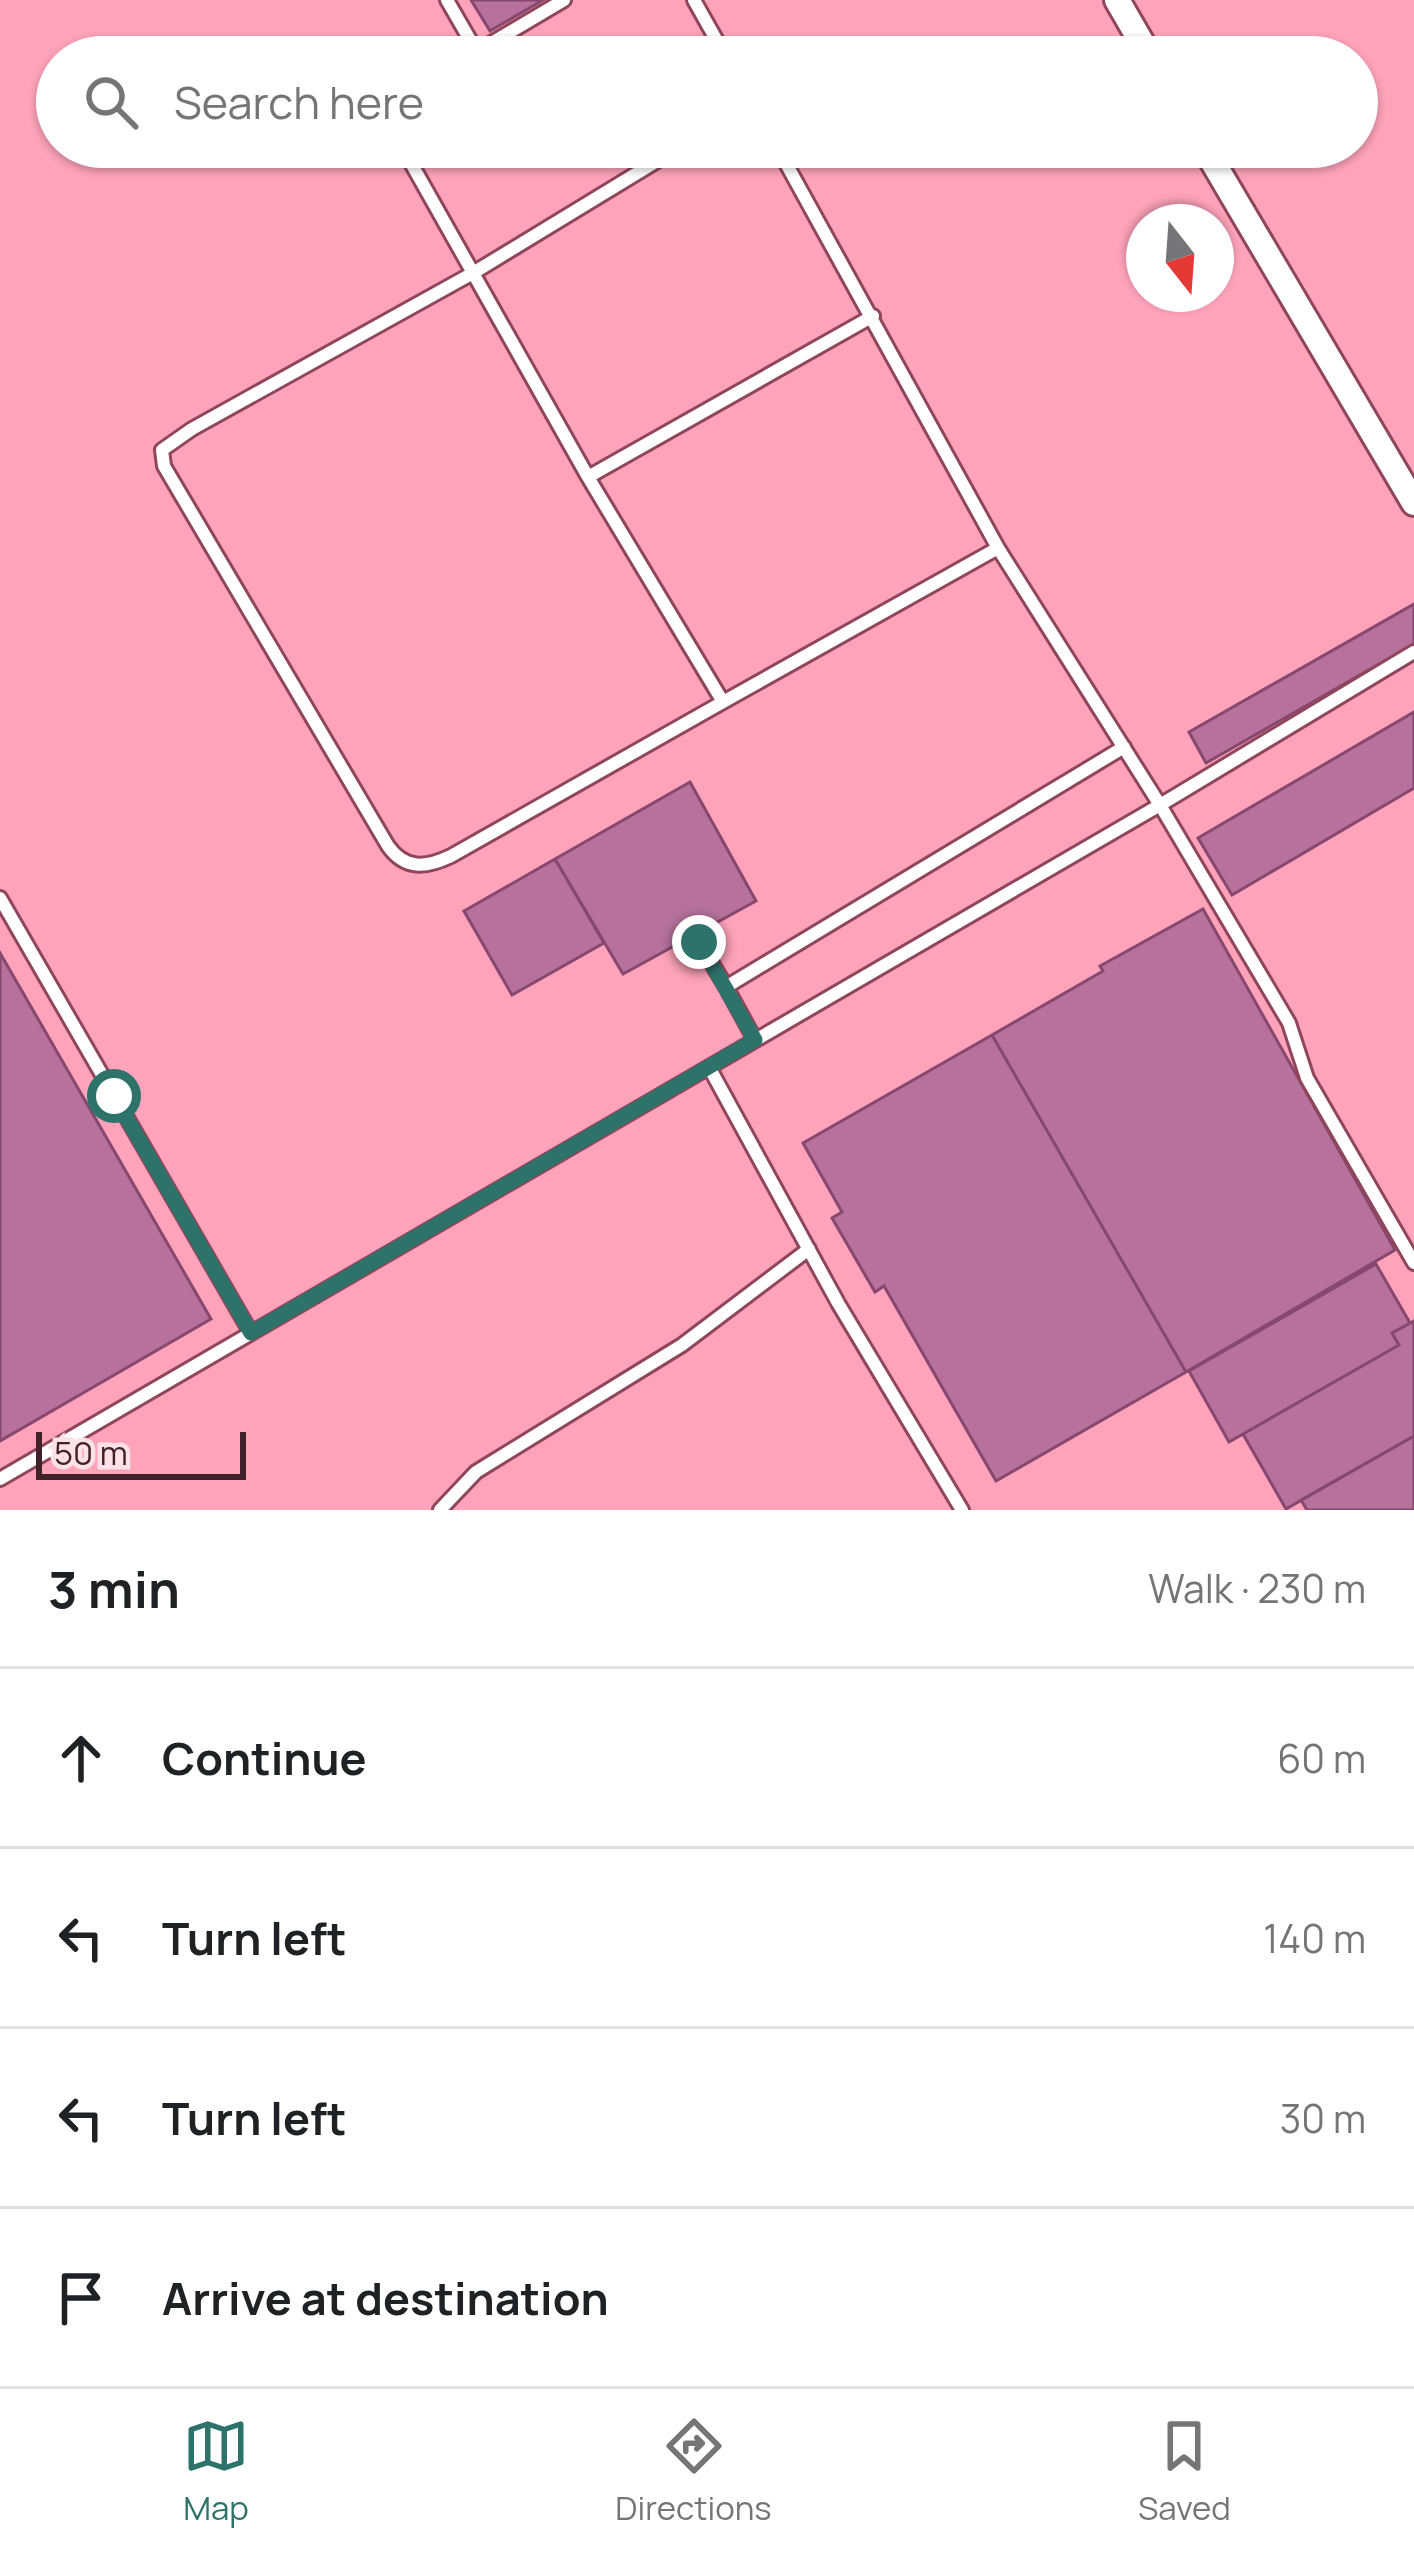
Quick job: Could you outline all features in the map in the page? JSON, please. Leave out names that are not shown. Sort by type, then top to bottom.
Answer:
[{"type":"street","points":[[1117,0],[1138,36]]},
{"type":"street","points":[[1216,168],[1414,503]]},
{"type":"lane","points":[[446,0],[464,36]]},
{"type":"lane","points":[[503,36],[564,0]]},
{"type":"lane","points":[[694,0],[714,36]]},
{"type":"lane","points":[[414,168],[722,702]]},
{"type":"lane","points":[[646,168],[473,273],[192,429],[163,450],[164,466],[388,846],[407,864],[435,863],[451,856],[998,548]]},
{"type":"lane","points":[[789,168],[998,548],[1160,805],[1289,1023],[1307,1078],[1414,1263]]},
{"type":"lane","points":[[588,476],[873,316]]},
{"type":"lane","points":[[0,1479],[1160,805],[1414,652]]},
{"type":"lane","points":[[726,987],[1124,747]]},
{"type":"lane","points":[[0,898],[251,1333]]},
{"type":"lane","points":[[699,942],[755,1040]]},
{"type":"lane","points":[[709,1067],[808,1249],[962,1510]]},
{"type":"lane","points":[[440,1510],[476,1472],[682,1345],[808,1249]]},
{"type":"shaded area","points":[[0,0],[1414,0],[1414,1510],[0,1510]]},
{"type":"building","points":[[471,0],[543,0],[490,31]]},
{"type":"building","points":[[1414,604],[1414,644],[1206,763],[1189,732]]},
{"type":"building","points":[[1414,712],[1414,788],[1232,895],[1198,838]]},
{"type":"building","points":[[690,782],[756,901],[623,974],[555,859]]},
{"type":"building","points":[[555,859],[604,943],[512,995],[464,911]]},
{"type":"building","points":[[1203,909],[1395,1250],[1186,1372],[992,1035],[1103,971],[1100,966]]},
{"type":"building","points":[[0,953],[211,1319],[0,1441]]},
{"type":"building","points":[[992,1035],[1186,1372],[996,1481],[884,1286],[875,1292],[832,1218],[842,1212],[803,1143]]},
{"type":"building","points":[[1376,1264],[1410,1323],[1392,1333],[1399,1345],[1229,1442],[1189,1371]]},
{"type":"building","points":[[1414,1321],[1414,1436],[1286,1509],[1243,1434],[1399,1345],[1392,1333]]},
{"type":"building","points":[[1414,1436],[1414,1510],[1307,1510],[1301,1500]]},
{"type":"route","points":[[114,1096],[251,1333],[755,1040],[699,942]]}]
